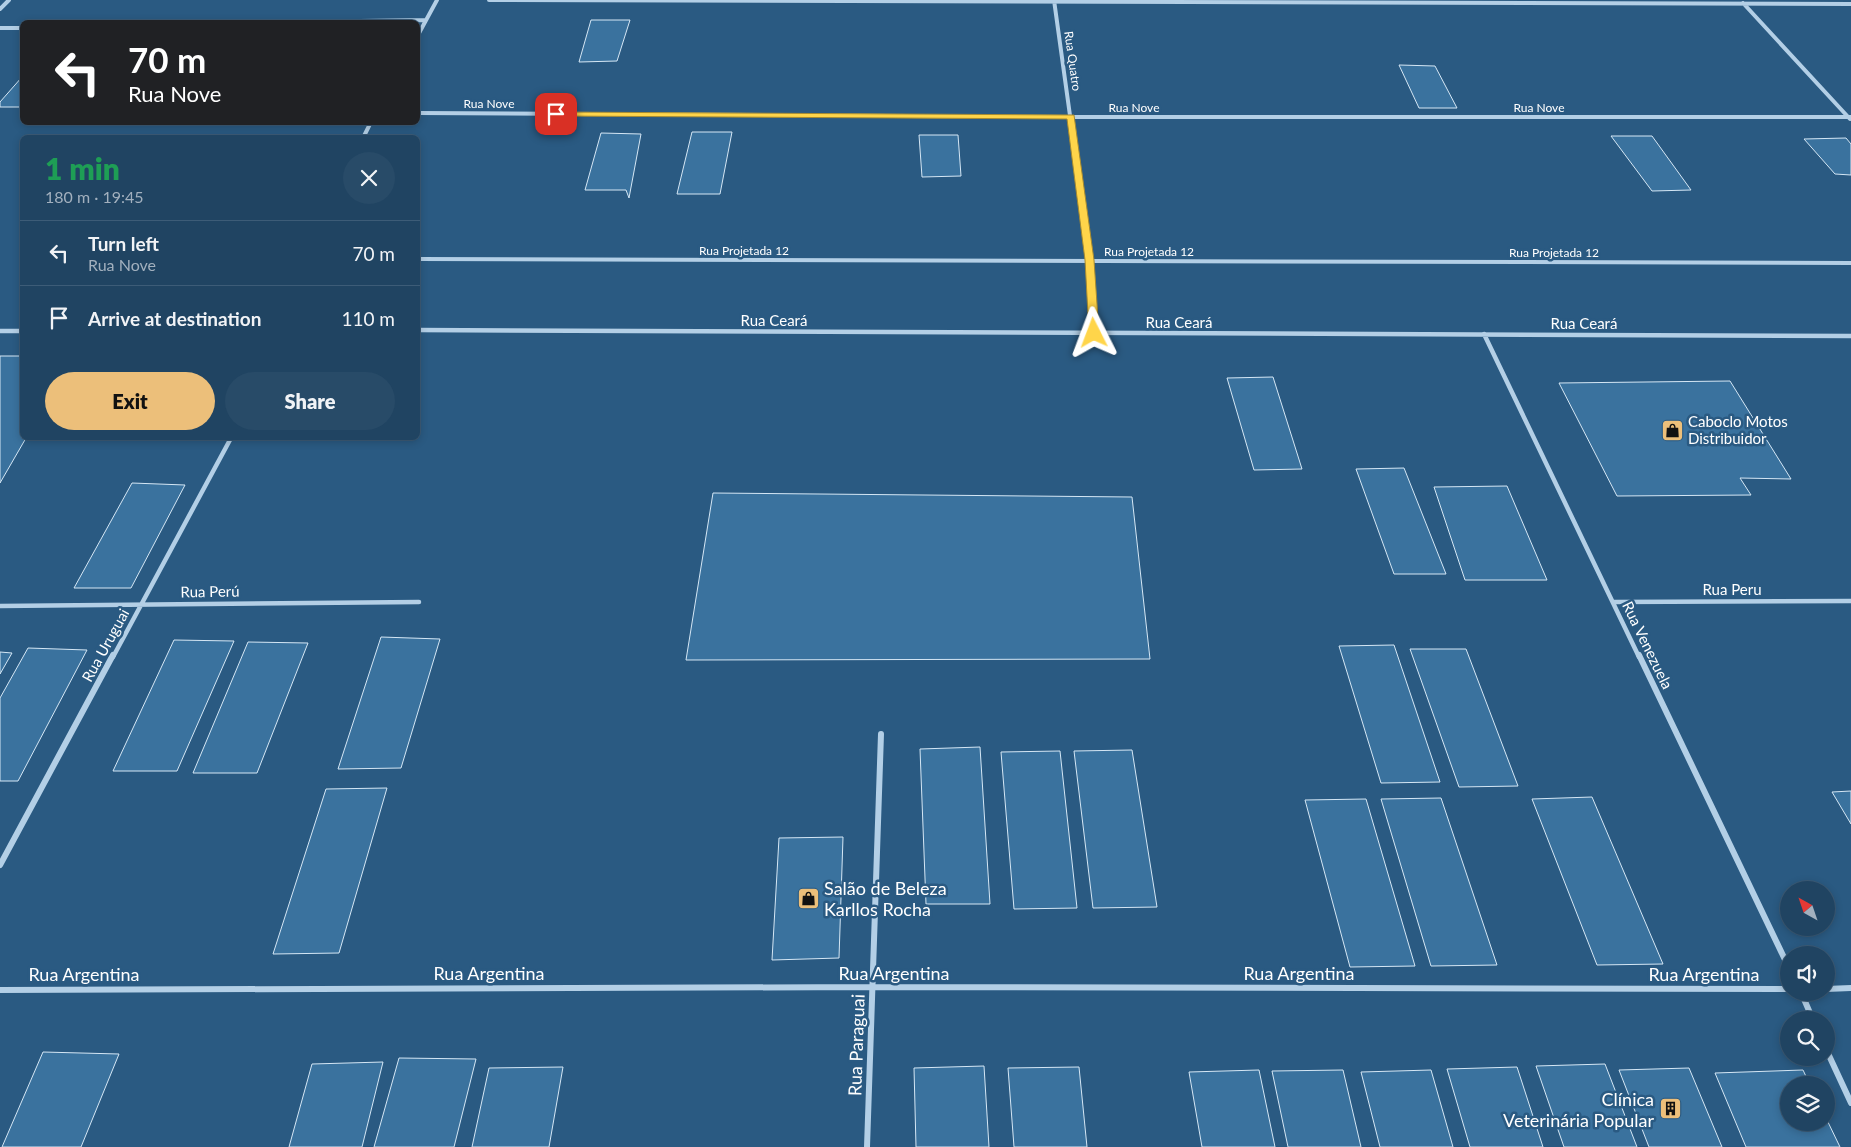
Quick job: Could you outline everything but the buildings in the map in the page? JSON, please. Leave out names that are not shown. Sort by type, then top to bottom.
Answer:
[{"type":"street","points":[[0,9],[9,0]]},
{"type":"street","points":[[420,31],[437,0]]},
{"type":"street","points":[[489,0],[1851,4]]},
{"type":"street","name":"Rua Quatro","points":[[1054,2],[1090,260],[1094,333]]},
{"type":"street","points":[[1743,4],[1850,118]]},
{"type":"street","points":[[420,20],[426,20]]},
{"type":"street","points":[[0,28],[20,28]]},
{"type":"street","name":"Rua Nove","points":[[420,113],[1071,117],[1850,118]]},
{"type":"street","name":"Rua Projetada 12","points":[[420,259],[1851,263]]},
{"type":"street","name":"Rua Ceará","points":[[420,330],[1851,336]]},
{"type":"street","points":[[0,331],[20,331]]},
{"type":"street","name":"Rua Venezuela","points":[[1484,334],[1780,949]]},
{"type":"street","name":"Rua Uruguai","points":[[0,865],[231,440]]},
{"type":"street","name":"Rua Peru","points":[[1613,602],[1851,601]]},
{"type":"street","name":"Rua Perú","points":[[0,606],[419,602]]},
{"type":"street","name":"Rua Paraguai","points":[[867,1147],[881,734]]},
{"type":"street","name":"Rua Argentina","points":[[0,990],[873,987],[1780,989]]},
{"type":"street","points":[[1835,989],[1851,988]]},
{"type":"street","points":[[1834,1066],[1851,1103]]},
{"type":"place","name":"Caboclo Motos Distribuidor","points":[[1672,430]]},
{"type":"place","name":"Salão de Beleza Karllos Rocha","points":[[808,898]]},
{"type":"place","name":"Clínica Veterinária Popular","points":[[1670,1109]]},
{"type":"route","points":[[556,114],[1071,117],[1090,260],[1094,333]]}]
